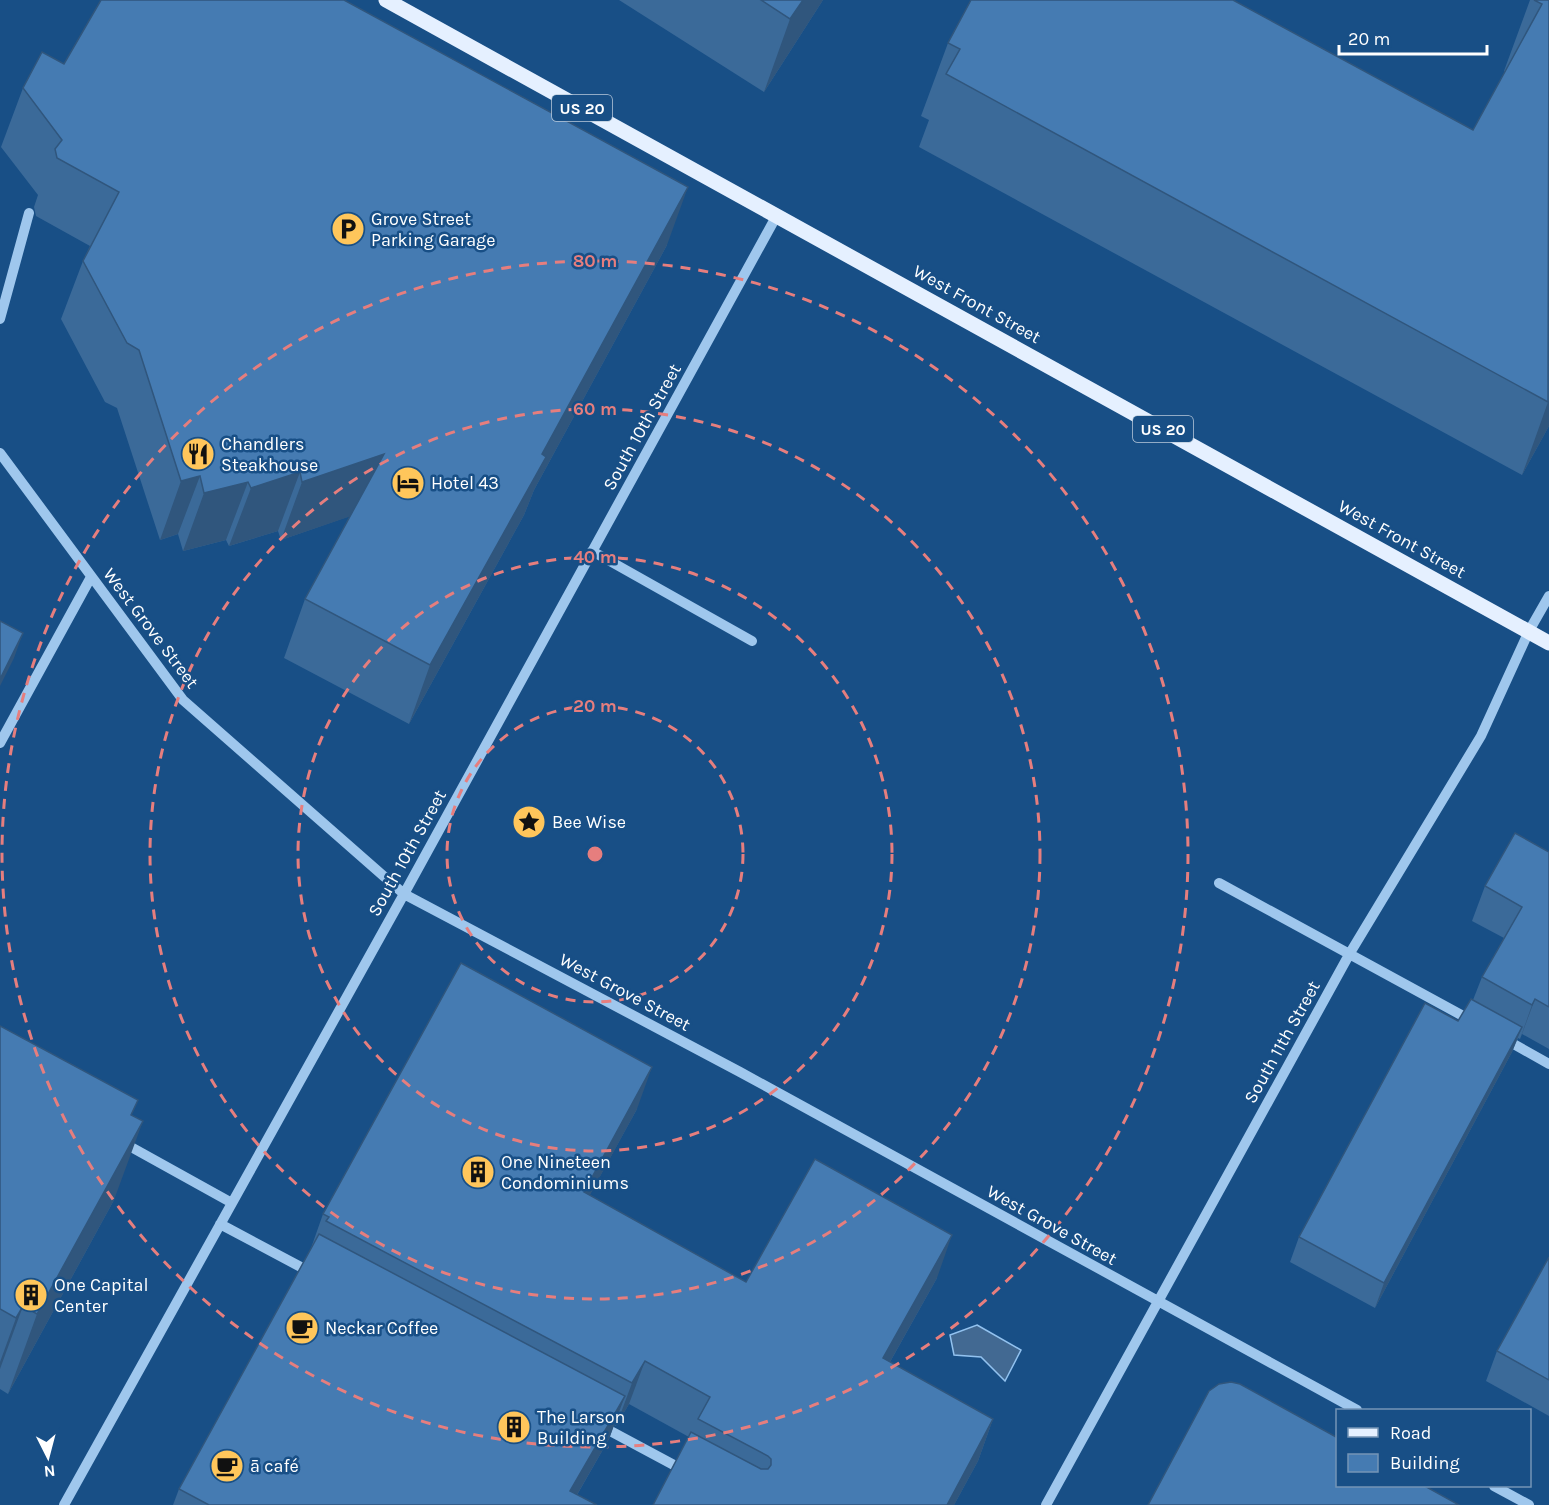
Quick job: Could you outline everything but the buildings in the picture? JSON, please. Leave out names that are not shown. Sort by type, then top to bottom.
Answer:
[{"type":"main road","name":"West Front Street","points":[[386,0],[1549,643]]},
{"type":"street","points":[[0,319],[29,213]]},
{"type":"street","name":"South 10th Street","points":[[64,1505],[404,894],[777,215]]},
{"type":"street","name":"West Grove Street","points":[[0,453],[4,468],[91,577],[183,700],[404,894],[751,1078],[1355,1409]]},
{"type":"street","points":[[592,551],[752,641]]},
{"type":"street","points":[[0,743],[91,577]]},
{"type":"street","name":"South 11th Street","points":[[1046,1505],[1350,953],[1481,736],[1529,631],[1549,596]]},
{"type":"street","points":[[1219,883],[1549,1064]]},
{"type":"street","points":[[114,1137],[232,1203]]},
{"type":"street","points":[[220,1224],[326,1280]]},
{"type":"street","points":[[590,1421],[696,1477]]},
{"type":"street","points":[[1498,1487],[1529,1505]]},
{"type":"water","points":[[977,1325],[1021,1350],[1005,1381],[981,1357],[954,1355],[950,1335]]},
{"type":"place","name":"Grove Street Parking Garage","points":[[348,229]]},
{"type":"place","name":"Chandlers Steakhouse","points":[[198,454]]},
{"type":"place","name":"Hotel 43","points":[[408,483]]},
{"type":"place","name":"Bee Wise","points":[[529,822]]},
{"type":"place","name":"One Nineteen Condominiums","points":[[478,1172]]},
{"type":"place","name":"One Capital Center","points":[[31,1295]]},
{"type":"place","name":"Neckar Coffee","points":[[302,1328]]},
{"type":"place","name":"The Larson Building","points":[[514,1427]]},
{"type":"place","name":"ā café","points":[[227,1466]]}]
